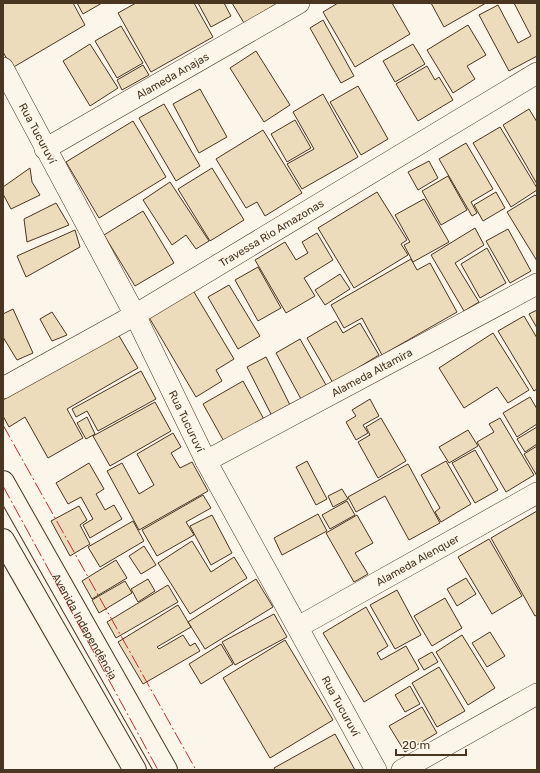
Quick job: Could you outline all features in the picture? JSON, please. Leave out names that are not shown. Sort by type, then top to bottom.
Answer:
[{"type":"main road","name":"Avenida Independência","points":[[3,482],[166,770]]},
{"type":"main road","points":[[3,540],[135,770]]},
{"type":"street","name":"Alameda Anajas","points":[[45,149],[299,3]]},
{"type":"street","name":"Rua Tucuruví","points":[[3,68],[45,149],[135,314],[206,461],[376,770]]},
{"type":"street","name":"Travessa Rio Amazonas","points":[[3,388],[135,314],[537,73]]},
{"type":"street","name":"Alameda Altamira","points":[[206,461],[537,284]]},
{"type":"street","name":"Alameda Alenquer","points":[[298,627],[537,493]]},
{"type":"street","points":[[402,770],[537,694]]},
{"type":"building","points":[[3,3],[73,3],[85,25],[12,68],[3,52]]},
{"type":"building","points":[[77,3],[102,3],[83,14]]},
{"type":"building","points":[[136,3],[194,3],[213,37],[151,72],[118,13]]},
{"type":"building","points":[[198,3],[224,3],[231,16],[211,27]]},
{"type":"building","points":[[232,3],[278,3],[244,23]]},
{"type":"building","points":[[338,3],[392,3],[410,34],[355,67],[323,12]]},
{"type":"building","points":[[431,3],[486,3],[444,27]]},
{"type":"building","points":[[514,3],[537,3],[537,56],[509,71],[479,15],[498,5],[518,43],[531,36]]},
{"type":"building","points":[[323,20],[354,76],[341,83],[310,28]]},
{"type":"building","points":[[468,25],[486,55],[467,66],[475,79],[453,93],[427,50]]},
{"type":"building","points":[[121,26],[143,63],[117,78],[95,41]]},
{"type":"building","points":[[90,44],[118,88],[90,106],[63,61]]},
{"type":"building","points":[[413,44],[425,64],[395,82],[383,61]]},
{"type":"building","points":[[256,51],[290,105],[264,122],[230,68]]},
{"type":"building","points":[[143,65],[149,75],[122,90],[117,80]]},
{"type":"building","points":[[427,66],[435,80],[439,77],[453,100],[418,121],[396,84]]},
{"type":"building","points":[[358,86],[388,139],[361,155],[330,102]]},
{"type":"building","points":[[200,89],[227,137],[199,153],[173,104]]},
{"type":"building","points":[[323,94],[358,157],[302,189],[287,164],[314,149],[293,112]]},
{"type":"building","points":[[164,104],[200,166],[176,181],[139,118]]},
{"type":"building","points":[[529,109],[537,122],[537,184],[503,125]]},
{"type":"building","points":[[295,120],[311,148],[287,162],[271,134]]},
{"type":"building","points":[[133,121],[166,177],[99,218],[66,162]]},
{"type":"building","points":[[500,127],[537,188],[537,190],[511,207],[473,143]]},
{"type":"building","points":[[263,130],[302,193],[265,216],[257,202],[246,208],[216,159]]},
{"type":"building","points":[[466,143],[493,189],[471,202],[477,213],[472,216],[439,159]]},
{"type":"building","points":[[429,161],[438,178],[418,190],[408,172]]},
{"type":"building","points":[[30,168],[32,182],[40,195],[11,209],[3,194],[3,187]]},
{"type":"building","points":[[212,168],[244,220],[210,241],[178,189]]},
{"type":"building","points":[[448,176],[467,210],[441,225],[422,191]]},
{"type":"building","points":[[170,182],[209,241],[196,249],[186,235],[172,245],[143,200]]},
{"type":"building","points":[[377,192],[407,240],[401,244],[408,255],[354,288],[318,228]]},
{"type":"building","points":[[496,192],[505,208],[483,221],[474,205]]},
{"type":"building","points":[[535,195],[537,197],[537,261],[507,212]]},
{"type":"building","points":[[424,199],[449,242],[413,262],[404,245],[410,242],[395,215]]},
{"type":"building","points":[[56,203],[69,225],[27,242],[24,219]]},
{"type":"building","points":[[143,211],[174,263],[135,286],[104,235]]},
{"type":"building","points":[[475,228],[484,245],[455,263],[479,302],[464,311],[431,255]]},
{"type":"building","points":[[508,229],[531,271],[510,283],[486,241]]},
{"type":"building","points":[[75,230],[80,247],[26,277],[17,256]]},
{"type":"building","points":[[317,233],[333,260],[304,278],[315,296],[286,313],[255,260],[285,242],[296,260],[308,253],[302,242]]},
{"type":"building","points":[[487,248],[506,283],[480,298],[461,264]]},
{"type":"building","points":[[411,259],[417,270],[430,263],[457,312],[382,355],[362,318],[344,328],[331,305]]},
{"type":"building","points":[[258,267],[281,308],[258,321],[235,280]]},
{"type":"building","points":[[340,274],[350,289],[325,305],[315,290]]},
{"type":"building","points":[[229,285],[260,336],[238,349],[208,297]]},
{"type":"building","points":[[191,287],[234,359],[216,370],[222,381],[196,397],[147,314]]},
{"type":"building","points":[[13,309],[33,353],[17,360],[3,337],[3,314]]},
{"type":"building","points":[[537,310],[537,328],[529,314]]},
{"type":"building","points":[[52,312],[67,335],[52,341],[40,319]]},
{"type":"building","points":[[524,316],[537,338],[537,389],[534,391],[498,331]]},
{"type":"building","points":[[336,321],[343,333],[360,323],[379,355],[333,383],[307,338]]},
{"type":"building","points":[[493,333],[529,390],[508,403],[497,387],[464,408],[439,368]]},
{"type":"building","points":[[118,334],[138,368],[67,409],[83,438],[48,458],[25,417],[9,427],[3,416],[3,400]]},
{"type":"building","points":[[300,339],[326,385],[301,399],[276,353]]},
{"type":"building","points":[[266,357],[291,407],[272,416],[247,367]]},
{"type":"building","points":[[141,371],[156,399],[98,431],[87,411],[76,417],[72,409]]},
{"type":"building","points":[[243,381],[266,423],[226,445],[203,404]]},
{"type":"building","points":[[530,397],[537,409],[537,424],[517,437],[503,413]]},
{"type":"building","points":[[370,399],[379,416],[363,425],[368,433],[356,440],[346,422],[356,416],[352,410]]},
{"type":"building","points":[[155,402],[171,431],[110,466],[93,436]]},
{"type":"building","points":[[87,417],[95,434],[86,439],[77,423]]},
{"type":"building","points":[[381,418],[406,461],[378,478],[358,442],[370,435],[366,427]]},
{"type":"building","points":[[500,418],[534,475],[506,492],[477,442],[494,432],[489,424]]},
{"type":"building","points":[[537,427],[537,444],[525,452],[517,439]]},
{"type":"building","points":[[468,430],[478,446],[449,463],[439,447]]},
{"type":"building","points":[[173,433],[181,447],[171,453],[180,468],[192,462],[208,491],[139,530],[107,471],[122,463],[139,494],[154,485],[137,454]]},
{"type":"building","points":[[537,446],[537,476],[524,454]]},
{"type":"building","points":[[475,450],[498,490],[475,503],[452,463]]},
{"type":"building","points":[[307,461],[327,499],[316,505],[296,467]]},
{"type":"building","points":[[446,461],[471,504],[441,522],[435,512],[440,508],[421,475]]},
{"type":"building","points":[[89,463],[104,489],[96,494],[105,510],[114,505],[122,519],[90,538],[83,525],[93,519],[81,497],[68,504],[56,483]]},
{"type":"building","points":[[408,464],[440,523],[409,540],[385,496],[356,512],[348,497]]},
{"type":"building","points":[[342,489],[348,499],[333,507],[328,496]]},
{"type":"building","points":[[203,495],[211,508],[186,522],[194,535],[157,556],[142,530]]},
{"type":"building","points":[[347,501],[355,515],[330,529],[322,515]]},
{"type":"building","points":[[79,506],[87,520],[80,525],[90,544],[70,556],[51,521]]},
{"type":"building","points":[[537,511],[537,615],[535,616],[491,538]]},
{"type":"building","points":[[318,514],[327,531],[282,555],[274,538]]},
{"type":"building","points":[[212,515],[232,553],[211,565],[190,526]]},
{"type":"building","points":[[357,515],[373,543],[355,553],[368,574],[354,582],[326,533]]},
{"type":"building","points":[[133,521],[144,541],[100,567],[88,547]]},
{"type":"building","points":[[489,539],[522,596],[492,614],[458,557]]},
{"type":"building","points":[[192,541],[211,572],[234,557],[247,578],[190,614],[158,563]]},
{"type":"building","points":[[144,546],[156,565],[141,574],[129,556]]},
{"type":"building","points":[[116,560],[127,578],[92,599],[82,581]]},
{"type":"building","points":[[466,578],[476,594],[457,606],[447,589]]},
{"type":"building","points":[[148,579],[155,591],[138,602],[131,589]]},
{"type":"building","points":[[256,579],[273,607],[205,649],[188,622]]},
{"type":"building","points":[[125,581],[132,593],[99,613],[92,600]]},
{"type":"building","points":[[168,585],[178,602],[116,638],[107,622]]},
{"type":"building","points":[[397,590],[421,635],[395,649],[370,605]]},
{"type":"building","points":[[445,598],[462,628],[432,646],[414,616]]},
{"type":"building","points":[[178,605],[191,627],[157,647],[159,649],[183,635],[190,646],[195,643],[200,651],[143,684],[118,642]]},
{"type":"building","points":[[366,607],[388,646],[377,653],[381,660],[406,646],[419,669],[364,702],[323,633]]},
{"type":"building","points":[[274,614],[287,637],[235,665],[222,642]]},
{"type":"building","points":[[490,632],[505,656],[487,667],[472,643]]},
{"type":"building","points":[[462,635],[495,688],[468,705],[436,652]]},
{"type":"building","points":[[285,640],[333,720],[270,758],[223,678]]},
{"type":"building","points":[[221,644],[233,664],[201,684],[189,664]]},
{"type":"building","points":[[432,652],[438,662],[424,670],[418,660]]},
{"type":"building","points":[[439,667],[465,711],[437,727],[412,683]]},
{"type":"building","points":[[410,686],[420,704],[405,712],[395,695]]},
{"type":"building","points":[[422,707],[437,733],[405,752],[389,726]]},
{"type":"building","points":[[335,734],[355,770],[275,770],[274,768]]},
{"type":"power","points":[[3,425],[196,770]]},
{"type":"power","points":[[3,486],[158,770]]}]
